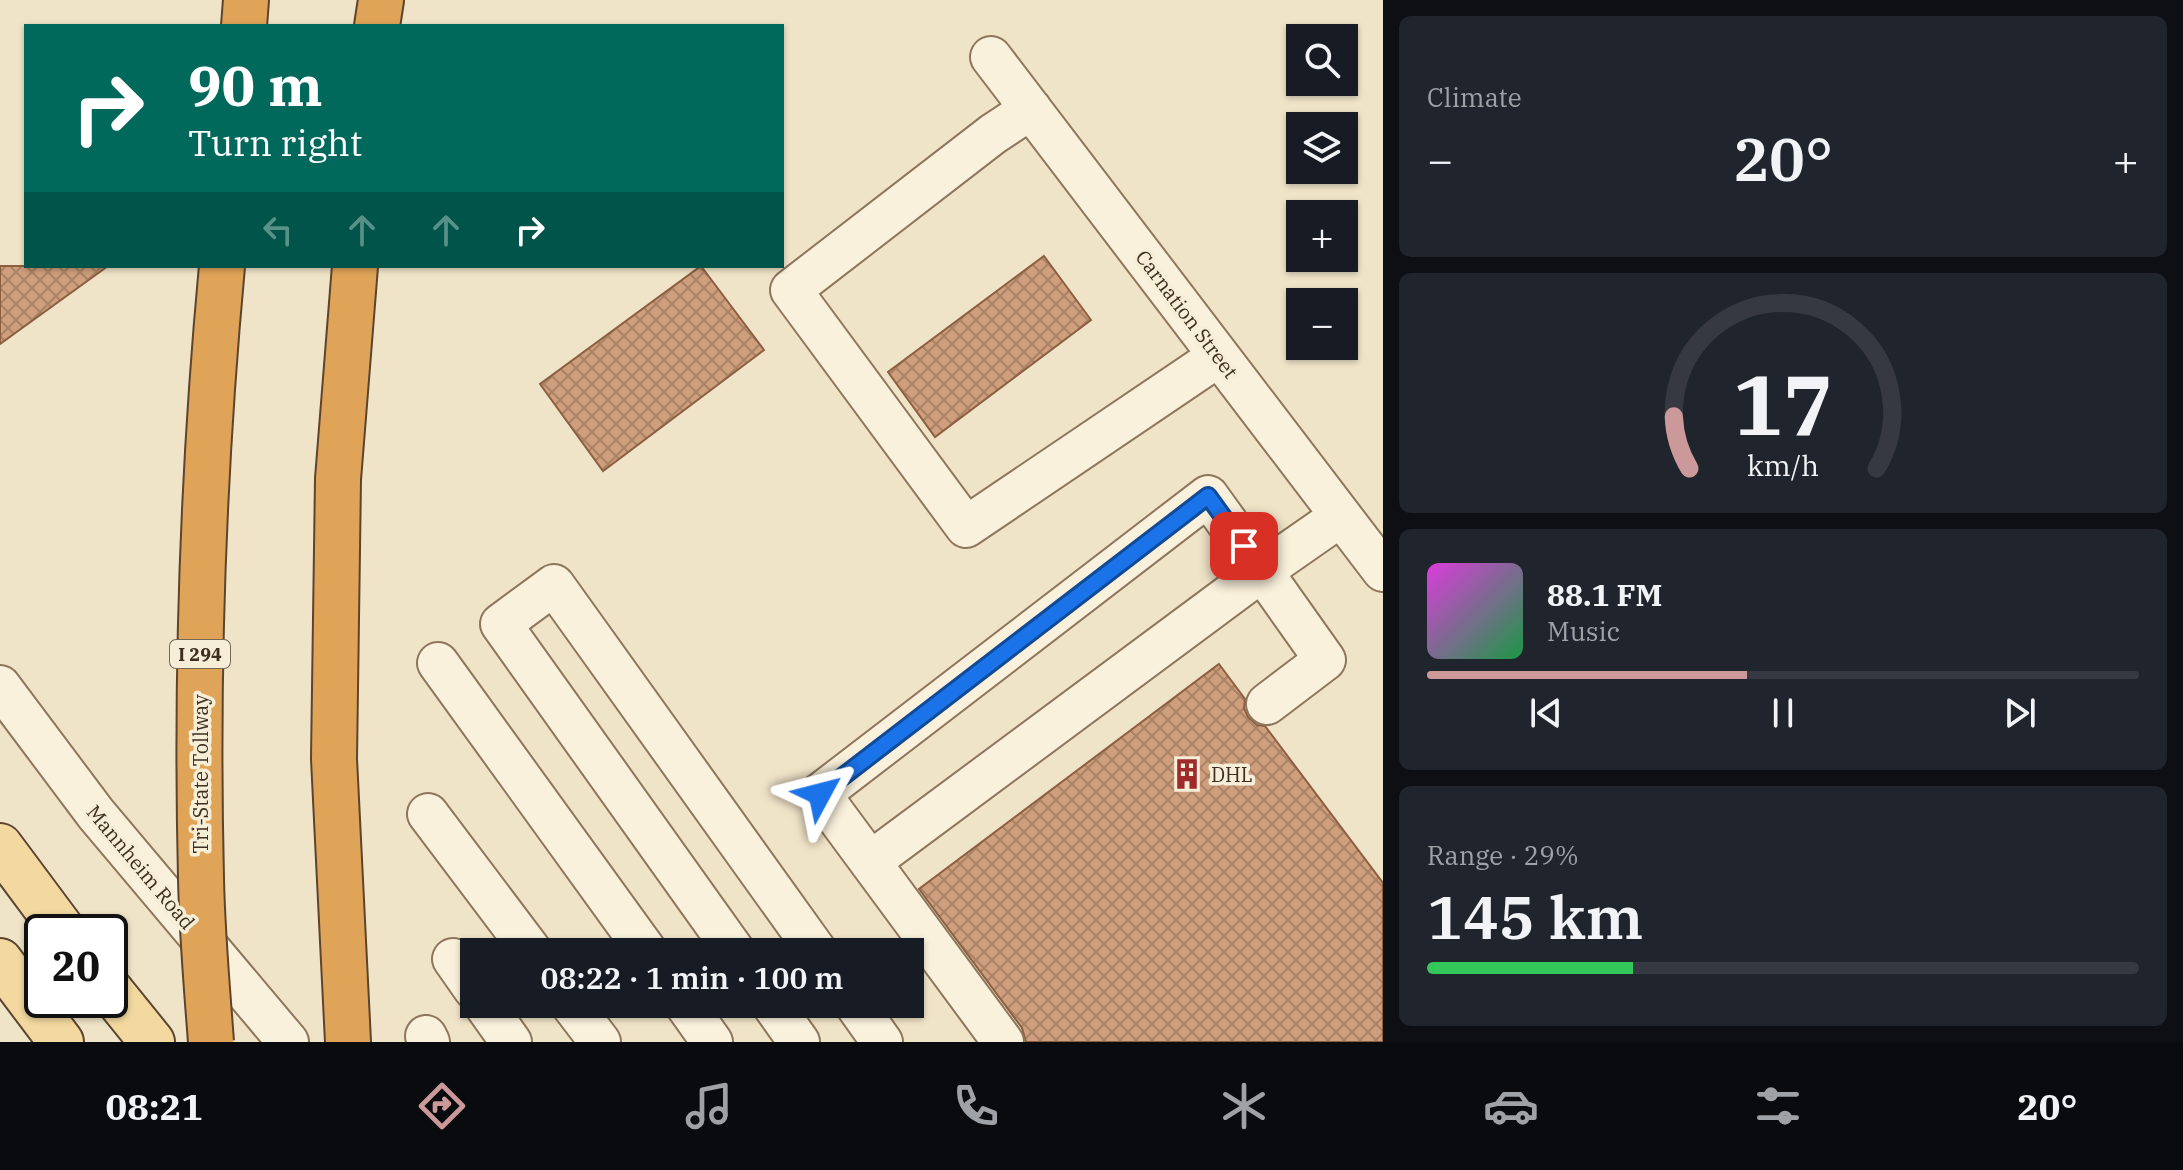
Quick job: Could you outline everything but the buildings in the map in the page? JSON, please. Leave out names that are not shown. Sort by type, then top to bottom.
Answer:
[{"type":"highway","points":[[244,24],[246,0]]},
{"type":"highway","points":[[377,24],[381,0]]},
{"type":"highway","name":"Tri-State Tollway","points":[[211,1042],[201,881],[200,651],[210,392],[222,268]]},
{"type":"highway","points":[[348,1042],[334,759],[338,479],[355,268]]},
{"type":"main road","points":[[0,846],[51,914]]},
{"type":"main road","points":[[1,963],[61,1042]]},
{"type":"main road","points":[[128,1012],[152,1042]]},
{"type":"street","name":"Carnation Street","points":[[991,57],[1383,571]]},
{"type":"street","points":[[1031,109],[993,134],[791,290],[966,527],[1219,356]]},
{"type":"street","points":[[1003,1042],[820,794],[1208,496],[1325,660],[1267,704]]},
{"type":"street","points":[[870,862],[1262,571],[1341,516]]},
{"type":"street","points":[[725,938],[501,624],[554,585],[807,938]]},
{"type":"street","points":[[438,663],[637,938]]},
{"type":"street","name":"Mannheim Road","points":[[0,686],[96,814],[288,1042]]},
{"type":"street","points":[[428,814],[521,938]]},
{"type":"street","points":[[494,1018],[511,1042]]},
{"type":"street","points":[[582,1018],[600,1042]]},
{"type":"street","points":[[695,1018],[712,1042]]},
{"type":"street","points":[[782,1018],[799,1042]]},
{"type":"street","points":[[865,1018],[882,1042]]},
{"type":"place","name":"DHL","points":[[1187,774]]},
{"type":"route","points":[[820,794],[1208,496],[1244,546]]}]
